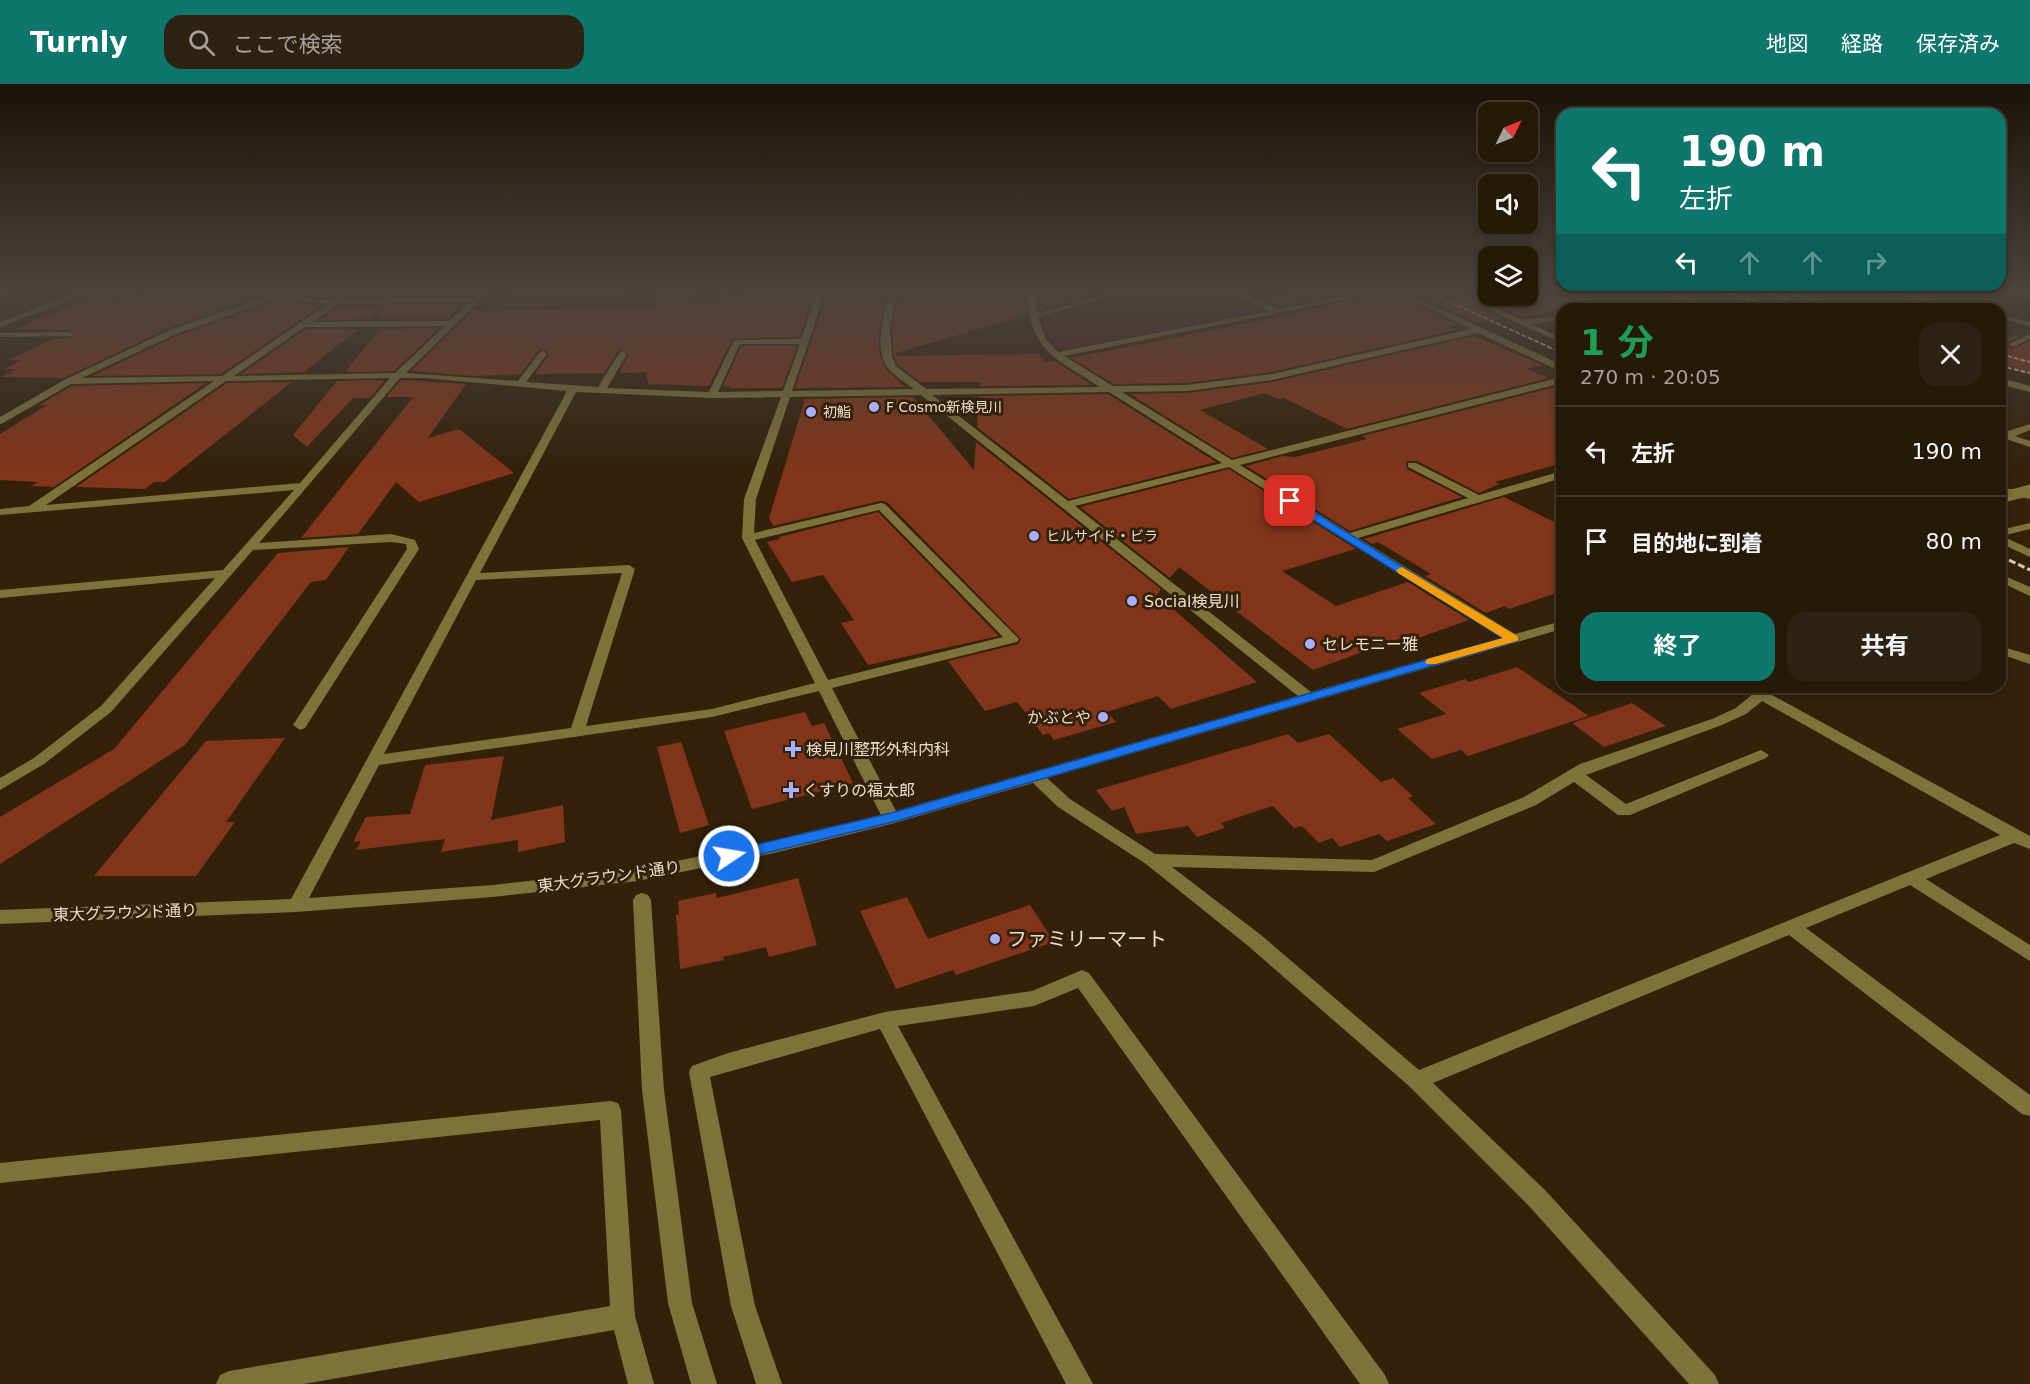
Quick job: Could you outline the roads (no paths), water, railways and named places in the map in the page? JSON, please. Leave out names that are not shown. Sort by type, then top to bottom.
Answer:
[{"type":"street","points":[[0,421],[69,381],[131,352]]},
{"type":"street","points":[[32,509],[264,352]]},
{"type":"street","points":[[0,785],[39,761],[106,709],[398,375],[422,352]]},
{"type":"street","points":[[712,394],[732,352]]},
{"type":"street","points":[[799,352],[750,499],[748,537],[891,818]]},
{"type":"street","points":[[885,352],[892,367],[1308,697]]},
{"type":"street","points":[[1054,352],[1110,390],[1513,639]]},
{"type":"street","points":[[1056,354],[1068,352]]},
{"type":"street","points":[[69,381],[425,375],[573,389],[712,394],[1110,390],[1226,385],[1384,352]]},
{"type":"street","points":[[1525,352],[1556,366]]},
{"type":"street","points":[[520,384],[543,354]]},
{"type":"street","points":[[601,390],[623,354]]},
{"type":"street","points":[[1067,505],[1556,382]]},
{"type":"street","points":[[2006,383],[2030,389]]},
{"type":"street","points":[[296,904],[573,389]]},
{"type":"street","points":[[2006,434],[2030,427]]},
{"type":"street","points":[[2006,436],[2030,444]]},
{"type":"street","points":[[1412,465],[1478,499]]},
{"type":"street","points":[[1348,537],[1556,476]]},
{"type":"street","points":[[0,512],[303,486]]},
{"type":"street","points":[[2006,496],[2030,490]]},
{"type":"street","points":[[2006,491],[2030,496]]},
{"type":"street","points":[[373,761],[712,713],[1012,639],[881,506],[748,537]]},
{"type":"street","points":[[2006,532],[2030,526]]},
{"type":"street","points":[[248,547],[391,538],[411,542],[413,549],[300,725]]},
{"type":"street","points":[[2006,542],[2030,553]]},
{"type":"street","points":[[471,577],[629,569],[576,732]]},
{"type":"street","points":[[0,594],[225,573]]},
{"type":"street","points":[[2006,581],[2030,592]]},
{"type":"street","name":"東大グラウンド通り","points":[[0,917],[296,904],[494,891],[638,875],[774,847],[891,818],[1556,627]]},
{"type":"street","points":[[2006,652],[2030,660]]},
{"type":"street","points":[[1152,860],[1374,866],[1530,801],[1586,768],[1717,722],[1741,711],[1763,693]]},
{"type":"street","points":[[1768,693],[2022,839]]},
{"type":"street","points":[[1575,775],[1624,811],[1761,756]]},
{"type":"street","points":[[1035,776],[1064,803],[1152,860],[1254,940],[1416,1080],[1537,1198],[1706,1384]]},
{"type":"street","points":[[1416,1080],[1912,878],[2022,839]]},
{"type":"street","points":[[1912,878],[2030,954]]},
{"type":"street","points":[[642,900],[654,1101],[680,1303],[704,1384]]},
{"type":"street","points":[[1791,927],[2030,1107]]},
{"type":"street","points":[[769,1384],[743,1306],[699,1072],[728,1062],[885,1020],[1034,998],[1082,978],[1376,1384]]},
{"type":"street","points":[[885,1020],[1080,1384]]},
{"type":"street","points":[[0,1173],[610,1110],[623,1316],[641,1384]]},
{"type":"street","points":[[229,1384],[623,1316]]},
{"type":"railway","points":[[2006,356],[2030,362]]},
{"type":"railway","points":[[2006,367],[2030,373]]},
{"type":"railway","points":[[2006,559],[2030,570]]},
{"type":"place","name":"F Cosmo新検見川","points":[[874,407]]},
{"type":"place","name":"初鮨","points":[[811,412]]},
{"type":"place","name":"ヒルサイド・ビラ","points":[[1034,536]]},
{"type":"place","name":"Social検見川","points":[[1132,601]]},
{"type":"place","name":"セレモニー雅","points":[[1310,644]]},
{"type":"place","name":"かぶとや","points":[[1103,717]]},
{"type":"place","name":"検見川整形外科内科","points":[[793,749]]},
{"type":"place","name":"くすりの福太郎","points":[[791,790]]},
{"type":"place","name":"ファミリーマート","points":[[995,939]]}]
